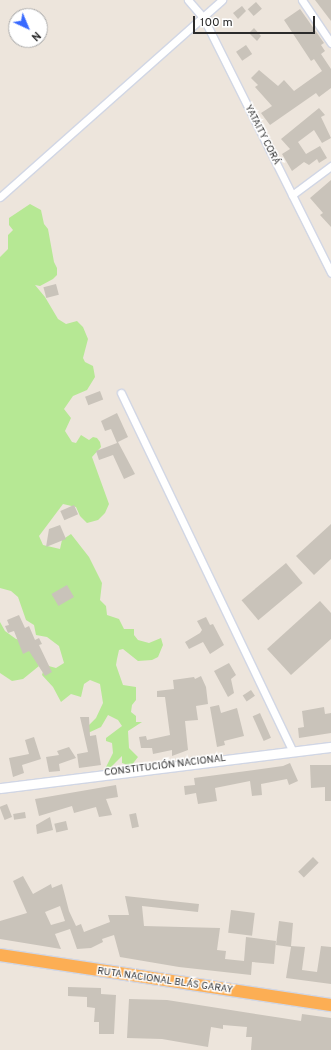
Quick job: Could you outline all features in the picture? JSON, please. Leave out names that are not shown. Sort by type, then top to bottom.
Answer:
[{"type":"highway","name":"RUTA NACIONAL BLÁS GARAY","points":[[0,955],[331,1005]]},
{"type":"street","name":"YATAITY CORÁ","points":[[188,0],[203,17],[331,273]]},
{"type":"street","points":[[0,197],[222,0]]},
{"type":"street","points":[[302,0],[331,43]]},
{"type":"street","points":[[292,195],[331,166]]},
{"type":"street","points":[[121,393],[292,750]]},
{"type":"street","name":"CONSTITUCIÓN NACIONAL","points":[[0,788],[331,746]]},
{"type":"green space","points":[[30,204],[41,210],[44,224],[48,229],[54,262],[57,268],[57,275],[53,279],[40,286],[35,285],[45,297],[58,319],[66,324],[77,321],[83,327],[88,339],[83,358],[85,362],[93,366],[95,377],[87,390],[73,396],[64,409],[71,418],[65,431],[72,442],[76,443],[81,435],[89,440],[93,437],[97,438],[100,442],[101,447],[92,457],[109,504],[105,513],[98,520],[87,523],[80,516],[76,507],[63,504],[39,536],[43,545],[60,549],[62,540],[71,534],[89,557],[102,583],[100,600],[106,606],[107,615],[119,619],[124,629],[134,629],[134,635],[138,640],[149,643],[161,638],[163,645],[158,657],[152,660],[138,661],[123,649],[119,650],[116,665],[123,685],[136,687],[136,700],[132,705],[131,712],[136,716],[136,722],[142,722],[128,731],[129,748],[138,757],[131,766],[122,763],[122,756],[111,767],[105,769],[113,753],[112,743],[106,741],[106,738],[122,726],[118,720],[108,715],[101,727],[88,733],[86,728],[96,718],[103,703],[100,684],[90,680],[84,684],[81,697],[71,694],[61,702],[53,687],[42,675],[45,665],[56,668],[64,663],[59,646],[47,637],[36,635],[34,625],[26,620],[18,597],[11,591],[0,588],[0,257],[8,249],[8,235],[13,230],[9,225],[9,218]]},
{"type":"green space","points":[[0,622],[5,631],[16,639],[25,641],[39,666],[23,679],[12,681],[0,673]]},
{"type":"building","points":[[315,0],[331,0],[331,21]]},
{"type":"building","points":[[256,2],[262,9],[254,16],[248,9]]},
{"type":"building","points":[[242,6],[246,11],[238,19],[233,13]]},
{"type":"building","points":[[300,9],[324,43],[321,45],[325,51],[321,54],[331,69],[331,88],[319,97],[316,93],[270,125],[261,113],[272,106],[255,87],[258,85],[251,78],[259,70],[278,86],[284,80],[294,91],[322,71],[314,59],[311,61],[284,20]]},
{"type":"building","points":[[254,28],[261,36],[257,41],[249,33]]},
{"type":"building","points":[[246,45],[252,54],[242,61],[236,52]]},
{"type":"building","points":[[319,108],[325,115],[321,117],[331,138],[322,143],[314,130],[298,142],[306,154],[320,146],[327,158],[319,163],[317,159],[309,165],[304,162],[292,171],[282,154],[290,149],[281,139]]},
{"type":"building","points":[[331,180],[331,227],[320,215],[323,213],[310,198]]},
{"type":"building","points":[[56,284],[59,295],[46,298],[43,287]]},
{"type":"building","points":[[100,391],[103,399],[88,405],[85,397]]},
{"type":"building","points":[[117,413],[128,437],[118,442],[135,474],[124,479],[113,455],[99,460],[96,451],[117,443],[111,429],[105,431],[101,421]]},
{"type":"building","points":[[74,505],[78,514],[64,520],[60,511]]},
{"type":"building","points":[[331,524],[331,559],[314,575],[296,556]]},
{"type":"building","points":[[60,525],[66,539],[46,547],[49,529]]},
{"type":"building","points":[[286,563],[303,583],[258,620],[242,600]]},
{"type":"building","points":[[67,585],[74,597],[58,606],[51,594]]},
{"type":"building","points":[[320,601],[331,613],[331,639],[291,675],[267,649]]},
{"type":"building","points":[[19,615],[25,628],[29,626],[35,640],[39,638],[42,644],[39,645],[52,672],[45,676],[29,651],[23,654],[14,631],[8,633],[5,626],[9,625],[7,620]]},
{"type":"building","points":[[206,617],[210,625],[213,624],[224,645],[210,654],[203,642],[189,649],[185,642],[200,633],[202,630],[197,621]]},
{"type":"building","points":[[229,663],[236,675],[231,679],[234,693],[228,697],[214,671]]},
{"type":"building","points":[[201,676],[206,687],[208,704],[196,706],[198,720],[185,721],[188,750],[172,756],[172,750],[153,754],[152,748],[141,748],[139,737],[146,736],[147,740],[170,735],[165,697],[157,697],[157,691],[174,689],[173,680],[194,677],[195,679]]},
{"type":"building","points":[[251,690],[255,696],[247,701],[243,696]]},
{"type":"building","points":[[219,705],[221,713],[237,708],[244,736],[224,741],[225,745],[217,747],[210,707]]},
{"type":"building","points":[[324,707],[325,714],[331,713],[331,733],[299,738],[298,728],[304,727],[302,711]]},
{"type":"building","points":[[260,713],[271,738],[264,741],[253,716]]},
{"type":"building","points":[[80,717],[89,717],[90,736],[96,735],[101,765],[79,768],[77,754],[88,752]]},
{"type":"building","points":[[34,737],[41,759],[22,765],[24,773],[13,777],[9,758],[29,754],[25,740]]},
{"type":"building","points":[[69,747],[76,758],[59,764],[60,771],[49,772],[46,757],[59,755],[57,751]]},
{"type":"building","points":[[290,763],[298,781],[289,785],[287,779],[261,784],[262,795],[252,796],[250,781],[215,788],[217,801],[198,804],[196,793],[185,795],[184,786],[195,785],[194,778],[283,766]]},
{"type":"building","points":[[310,765],[331,765],[331,801],[325,801],[325,787],[311,788]]},
{"type":"building","points":[[116,785],[118,797],[106,799],[112,815],[99,817],[96,807],[74,813],[72,806],[39,816],[35,799]]},
{"type":"building","points":[[7,804],[12,817],[5,820],[0,807]]},
{"type":"building","points":[[25,812],[26,818],[14,820],[13,814]]},
{"type":"building","points":[[136,813],[139,827],[132,828],[129,814]]},
{"type":"building","points":[[50,817],[53,830],[37,834],[36,825]]},
{"type":"building","points":[[66,821],[68,830],[56,832],[54,824]]},
{"type":"building","points":[[313,857],[319,863],[304,878],[298,872]]},
{"type":"building","points":[[23,876],[33,894],[51,884],[52,888],[62,884],[69,911],[76,926],[81,924],[84,932],[110,922],[108,915],[129,915],[125,896],[199,904],[198,912],[142,906],[144,926],[220,928],[217,950],[226,951],[225,959],[244,961],[246,937],[276,941],[274,964],[252,962],[251,975],[179,967],[120,957],[114,935],[102,939],[103,942],[91,948],[77,949],[70,929],[55,934],[61,949],[0,939],[0,921],[27,913],[13,881]],"holes":[[[60,906],[65,921],[51,925],[45,912]]]},
{"type":"building","points":[[231,910],[255,913],[252,936],[228,933]]},
{"type":"building","points":[[279,921],[293,923],[291,946],[305,947],[302,970],[317,972],[321,946],[331,947],[331,984],[286,978],[291,947],[276,945]]},
{"type":"building","points":[[68,987],[101,988],[101,994],[116,995],[114,1034],[99,1034],[99,1022],[94,1022],[95,1008],[87,1007],[87,997],[68,996]]},
{"type":"building","points":[[129,999],[167,1000],[301,1021],[302,1014],[331,1018],[331,1050],[251,1050],[252,1037],[246,1037],[247,1027],[223,1025],[223,1029],[211,1027],[208,1047],[162,1039],[127,1038]]}]
